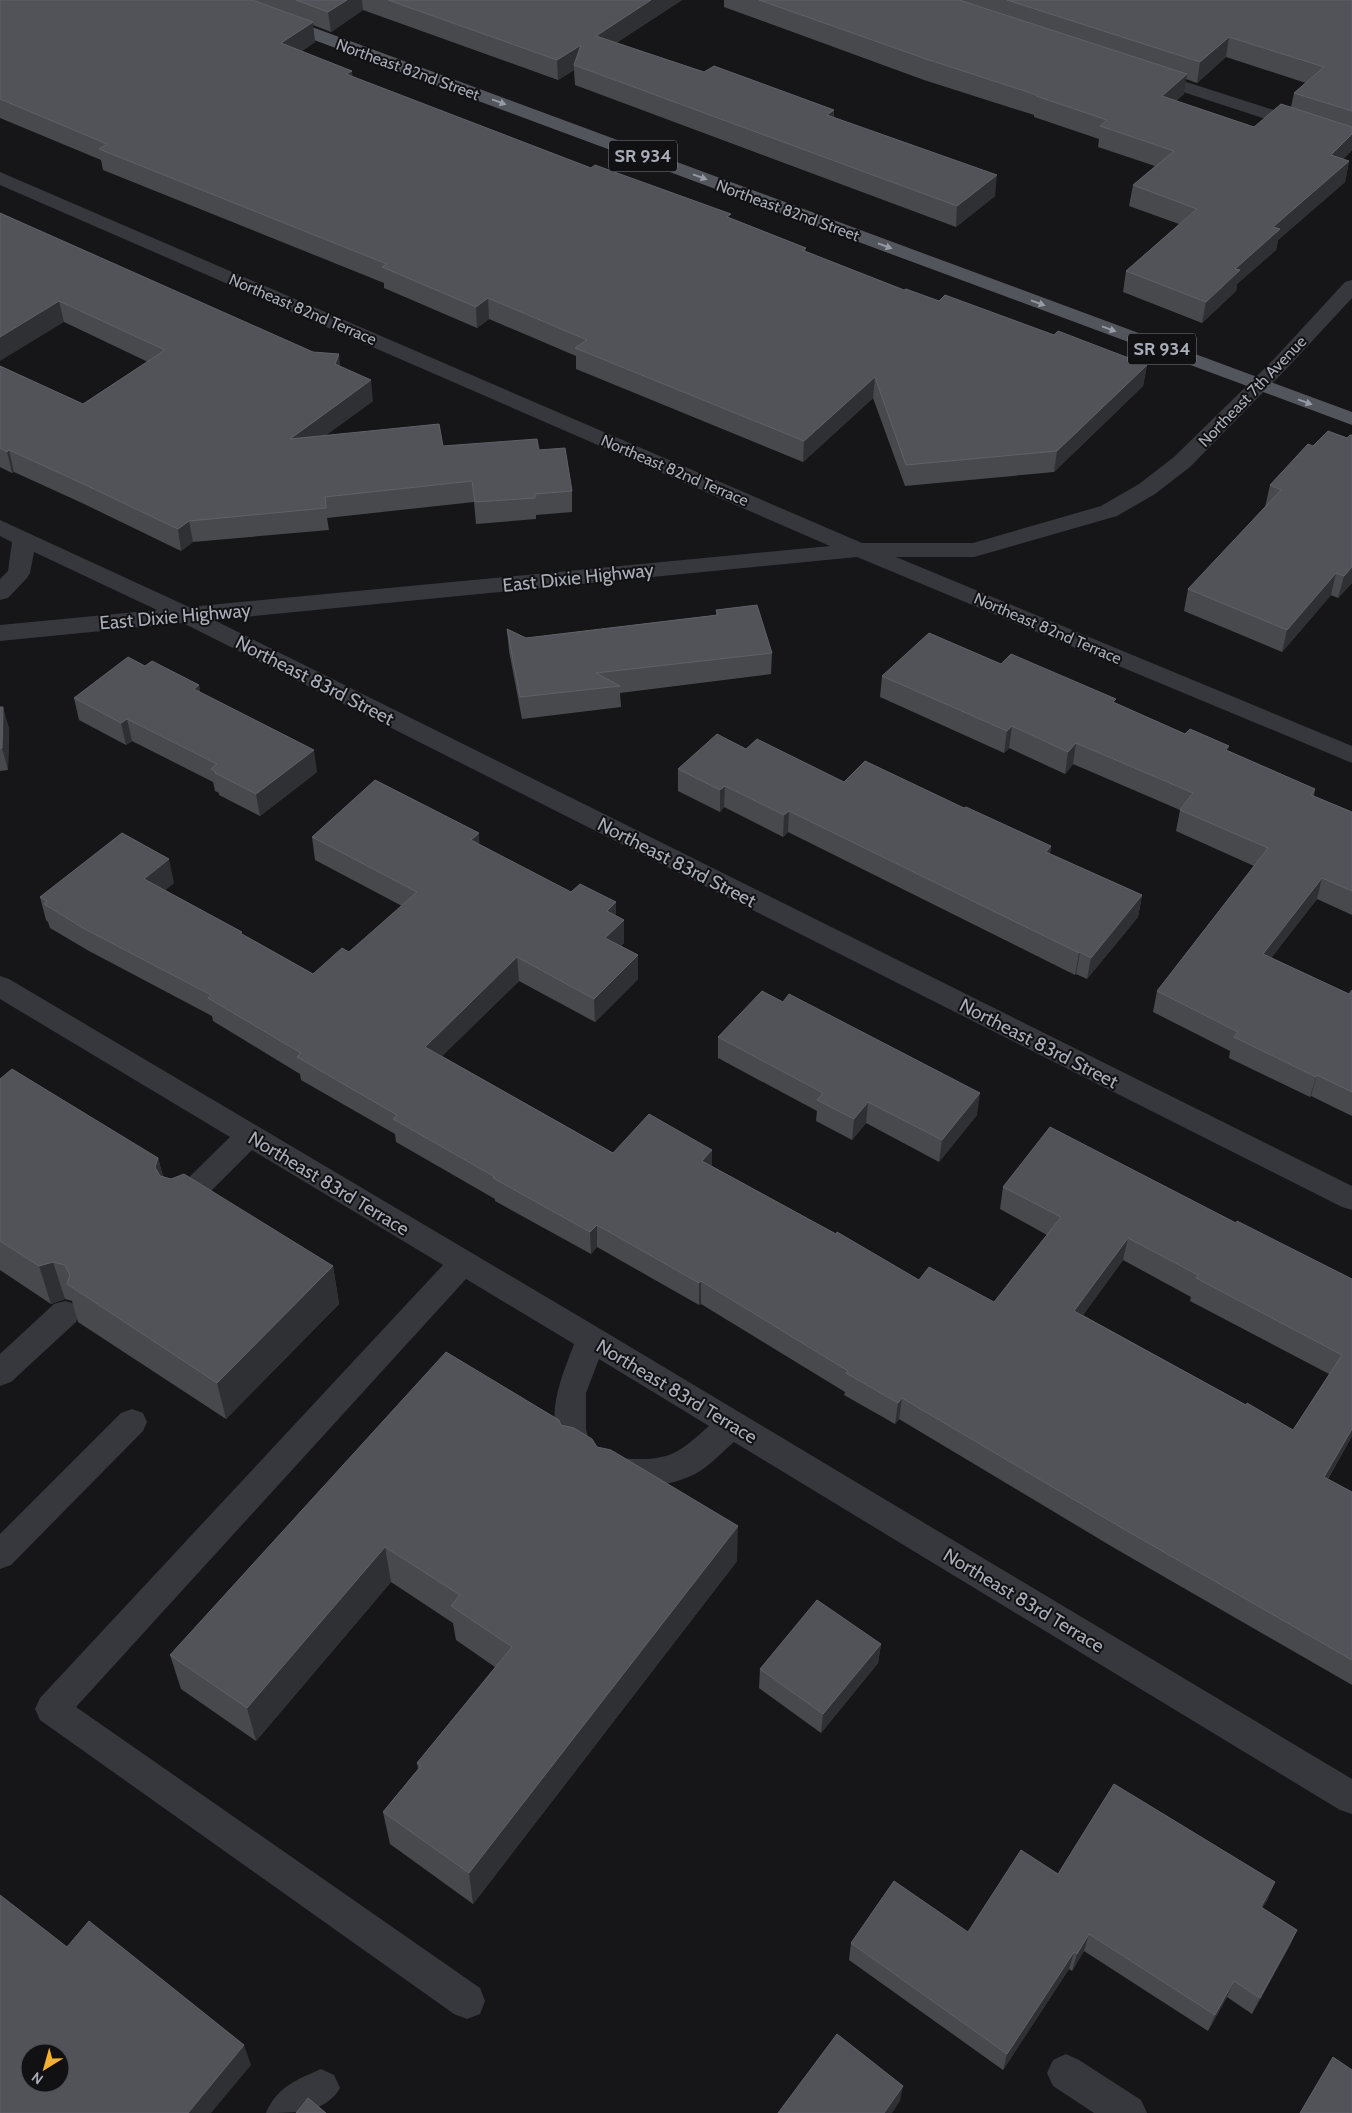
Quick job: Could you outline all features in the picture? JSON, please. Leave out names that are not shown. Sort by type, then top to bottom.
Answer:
[{"type":"main road","name":"Northeast 82nd Street","points":[[223,0],[1352,419]]},
{"type":"street","points":[[1134,70],[1352,141]]},
{"type":"street","name":"Northeast 82nd Terrace","points":[[0,178],[859,550],[1352,755]]},
{"type":"street","name":"Northeast 7th Avenue","points":[[1147,489],[1182,462],[1260,385],[1352,286]]},
{"type":"street","name":"East Dixie Highway","points":[[0,633],[859,550],[974,550],[1109,511],[1147,489]]},
{"type":"street","name":"Northeast 83rd Street","points":[[0,528],[186,615],[1352,1199]]},
{"type":"street","points":[[0,593],[19,573],[24,539]]},
{"type":"street","name":"Northeast 83rd Terrace","points":[[0,986],[463,1262],[1352,1798]]},
{"type":"street","points":[[180,1204],[250,1135]]},
{"type":"street","points":[[463,1262],[52,1709],[467,2001]]},
{"type":"street","points":[[0,1373],[65,1313]]},
{"type":"street","points":[[575,1450],[570,1429],[570,1393],[591,1339]]},
{"type":"street","points":[[0,1555],[132,1422]]},
{"type":"street","points":[[610,1471],[634,1474],[662,1471],[684,1464],[732,1425]]},
{"type":"street","points":[[1066,2073],[1128,2113]]},
{"type":"street","points":[[285,2113],[293,2103],[321,2088]]},
{"type":"building","points":[[0,0],[252,0],[313,22],[281,43],[352,71],[346,74],[591,168],[595,165],[731,214],[727,217],[806,248],[802,250],[904,290],[906,289],[939,301],[945,295],[1054,335],[1058,331],[1147,365],[1057,451],[906,465],[875,377],[804,441],[575,348],[587,340],[488,298],[476,307],[382,267],[387,264],[99,149],[107,144],[0,99]]},
{"type":"building","points":[[296,0],[347,0],[328,12]]},
{"type":"building","points":[[388,0],[651,0],[596,36],[704,72],[714,66],[834,110],[827,115],[997,175],[957,206],[574,65],[581,45],[557,60]]},
{"type":"building","points":[[759,0],[959,0],[1187,74],[1162,96],[1254,127],[1281,104],[1352,127],[1352,134],[1331,155],[1349,161],[1273,227],[1280,229],[1235,269],[1240,270],[1206,302],[1126,271],[1197,209],[1133,185],[1174,151],[1100,126],[1107,120]]},
{"type":"building","points":[[1007,0],[1352,0],[1352,111],[1294,93],[1324,67],[1229,37],[1200,62]]},
{"type":"building","points":[[0,213],[313,352],[339,354],[335,364],[371,380],[290,439],[439,424],[443,446],[537,439],[539,450],[565,448],[572,491],[535,494],[535,498],[475,502],[472,481],[325,497],[326,508],[189,521],[178,529],[9,450],[7,452],[0,448],[0,366],[83,404],[165,350],[59,301],[0,337]]},
{"type":"building","points":[[1328,431],[1347,438],[1352,435],[1352,567],[1344,576],[1336,573],[1287,630],[1188,589],[1281,490],[1270,485],[1308,444],[1313,446]]},
{"type":"building","points":[[757,605],[772,653],[596,673],[620,686],[520,697],[507,629],[526,638],[718,615],[716,610]]},
{"type":"building","points":[[929,633],[1001,664],[1011,654],[1116,699],[1113,702],[1185,734],[1190,729],[1229,746],[1226,750],[1315,789],[1311,795],[1352,812],[1352,891],[1322,878],[1263,954],[1349,994],[1352,990],[1352,1092],[1317,1075],[1316,1077],[1234,1037],[1238,1032],[1157,991],[1268,848],[1180,810],[1193,793],[1076,743],[1068,752],[1012,726],[1007,731],[882,676]]},
{"type":"building","points":[[128,657],[145,666],[152,661],[199,685],[194,689],[314,750],[256,794],[215,773],[211,769],[217,764],[127,719],[121,723],[74,698]]},
{"type":"building","points":[[0,707],[3,707],[2,748],[0,748]]},
{"type":"building","points":[[717,734],[746,749],[757,739],[844,782],[865,761],[964,808],[966,807],[1051,846],[1046,852],[1142,895],[1091,958],[789,811],[784,815],[725,786],[720,790],[678,769]]},
{"type":"building","points":[[375,780],[479,833],[471,840],[571,892],[580,884],[616,902],[607,911],[624,920],[605,938],[638,955],[594,999],[517,957],[425,1047],[613,1153],[649,1114],[712,1150],[702,1161],[836,1234],[837,1232],[919,1280],[929,1267],[994,1302],[1061,1217],[1003,1187],[1050,1127],[1236,1223],[1237,1221],[1352,1279],[1352,1429],[1324,1477],[1352,1492],[1352,1660],[1122,1528],[902,1398],[898,1403],[846,1373],[848,1371],[701,1281],[699,1283],[597,1225],[590,1232],[493,1178],[495,1177],[393,1119],[397,1115],[297,1057],[301,1053],[208,998],[211,995],[83,928],[44,904],[47,901],[40,897],[122,833],[169,859],[144,879],[242,932],[240,933],[313,974],[342,948],[349,952],[417,892],[312,837]],"holes":[[[1128,1238],[1198,1275],[1196,1278],[1342,1355],[1293,1430],[1247,1403],[1246,1405],[1074,1311]]]},
{"type":"building","points":[[762,991],[783,1002],[789,994],[980,1093],[942,1140],[868,1102],[854,1119],[817,1100],[823,1093],[718,1037]]},
{"type":"building","points":[[12,1069],[158,1158],[155,1167],[160,1176],[171,1179],[184,1174],[333,1266],[217,1383],[67,1284],[70,1275],[65,1265],[53,1262],[39,1266],[0,1241],[0,1079]]},
{"type":"building","points":[[446,1352],[559,1420],[561,1425],[574,1428],[592,1439],[597,1447],[611,1450],[738,1526],[469,1873],[383,1812],[421,1766],[417,1763],[512,1647],[451,1606],[460,1595],[385,1547],[247,1708],[170,1655]]},
{"type":"building","points":[[817,1600],[881,1644],[823,1714],[760,1669]]},
{"type":"building","points":[[1114,1784],[1275,1882],[1261,1907],[1297,1930],[1260,1998],[1234,1981],[1215,2015],[1089,1934],[1077,1954],[1074,1952],[1007,2054],[851,1943],[894,1881],[968,1932],[1021,1850],[1058,1874]]},
{"type":"building","points":[[0,1895],[67,1947],[89,1921],[244,2045],[188,2113],[0,2113]]},
{"type":"building","points":[[837,2034],[903,2086],[884,2113],[778,2113]]},
{"type":"building","points":[[1333,2057],[1352,2070],[1352,2113],[1300,2113]]},
{"type":"building","points":[[308,2098],[326,2113],[296,2113]]}]
